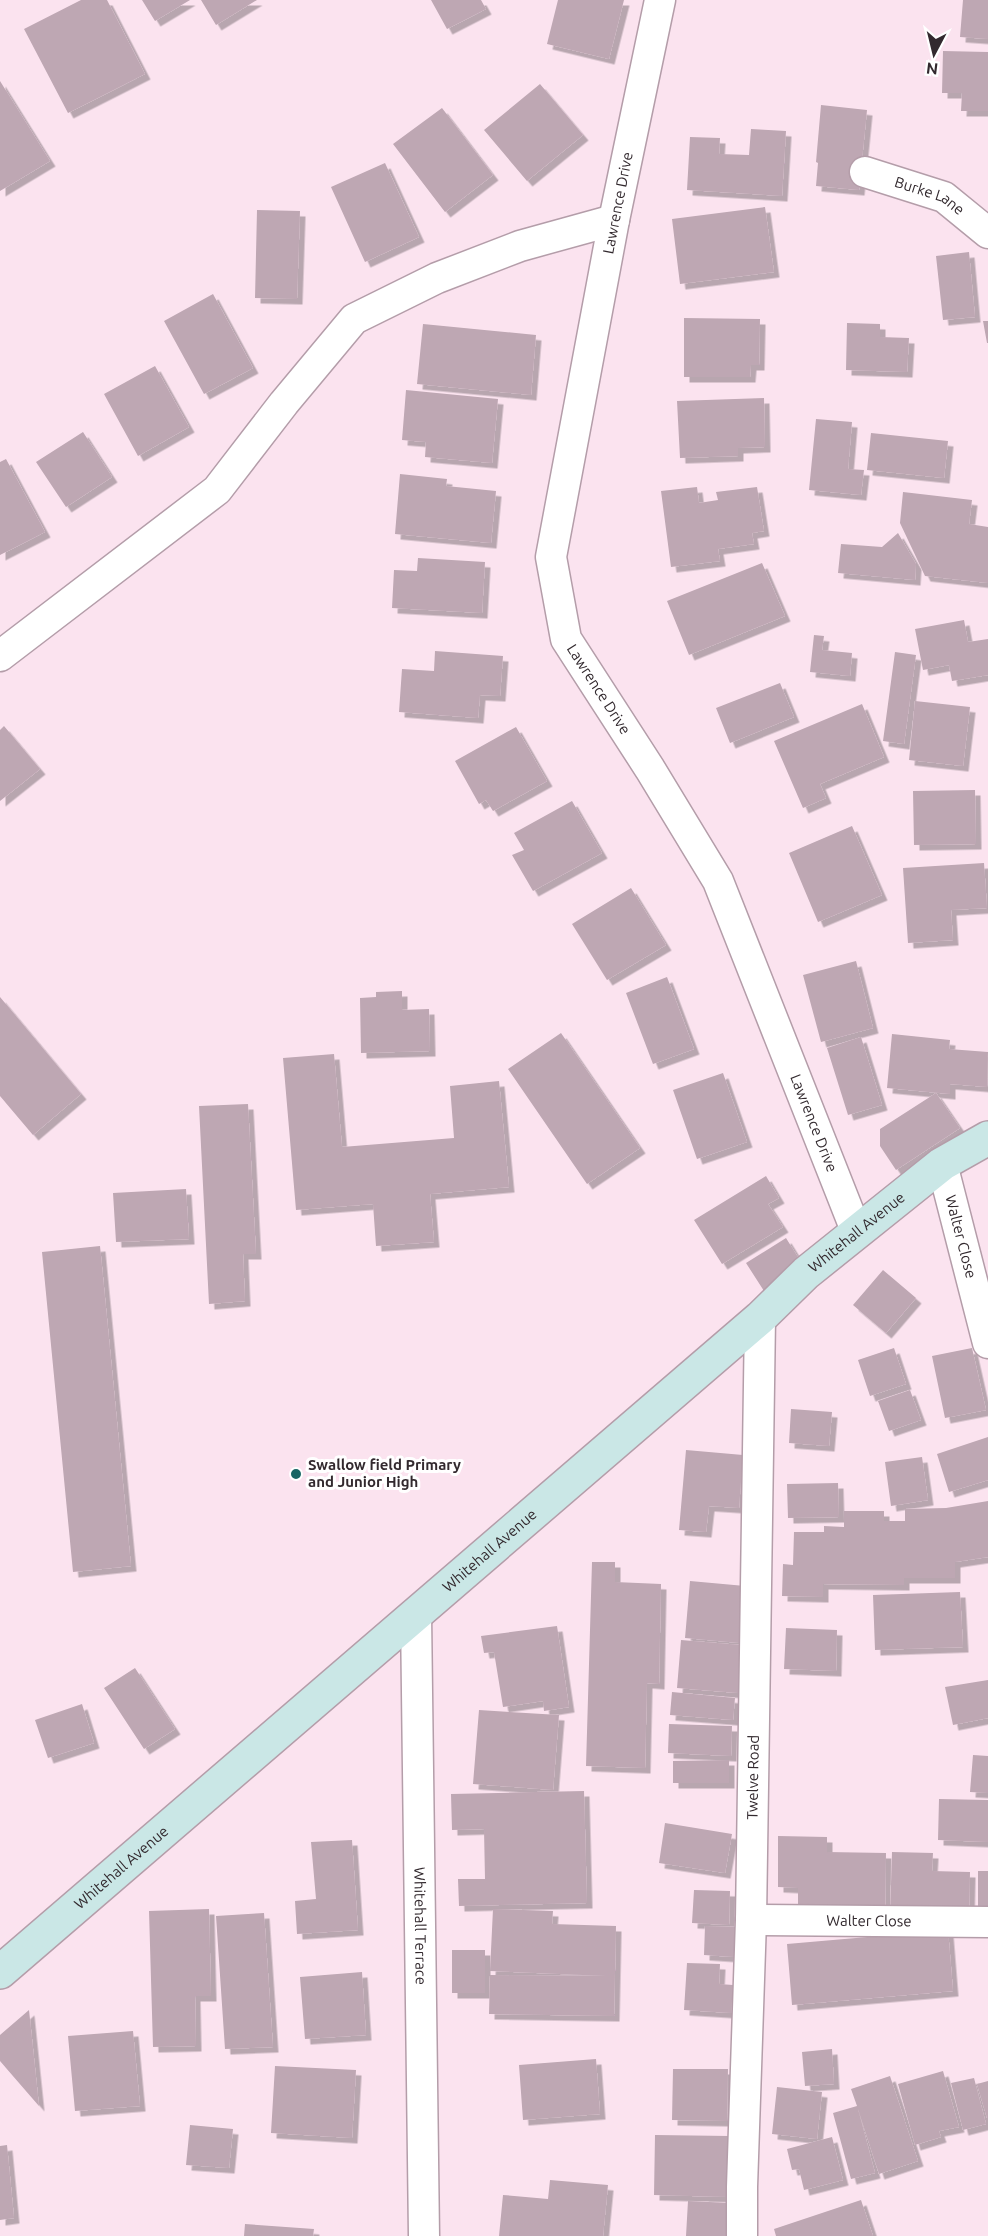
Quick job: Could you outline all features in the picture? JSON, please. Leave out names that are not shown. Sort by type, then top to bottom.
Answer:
[{"type":"street","name":"Lawrence Drive","points":[[660,0],[614,220],[551,557],[566,639],[718,881],[858,1233]]},
{"type":"street","name":"Burke Lane","points":[[865,172],[944,197],[988,232]]},
{"type":"street","points":[[0,656],[217,490],[284,403],[354,320],[437,278],[520,246],[614,220]]},
{"type":"street","name":"Whitehall Avenue","points":[[0,1972],[760,1318],[806,1273],[942,1164],[988,1138]]},
{"type":"street","name":"Walter Close","points":[[942,1164],[988,1343]]},
{"type":"street","name":"Twelve Road","points":[[742,2236],[751,1920],[760,1318]]},
{"type":"street","name":"Whitehall Terrace","points":[[416,1614],[424,2236]]},
{"type":"street","name":"Walter Close","points":[[751,1920],[988,1922]]},
{"type":"building","points":[[81,0],[107,0],[145,74],[68,113],[24,29]]},
{"type":"building","points":[[142,0],[190,0],[155,21]]},
{"type":"building","points":[[201,0],[257,0],[216,25]]},
{"type":"building","points":[[431,0],[481,0],[486,9],[447,29]]},
{"type":"building","points":[[558,0],[624,0],[609,59],[547,44]]},
{"type":"building","points":[[963,0],[988,0],[988,39],[960,37]]},
{"type":"building","points":[[943,51],[988,52],[988,111],[961,111],[962,93],[942,93]]},
{"type":"building","points":[[0,81],[50,161],[0,191]]},
{"type":"building","points":[[540,84],[583,135],[527,181],[484,130]]},
{"type":"building","points":[[821,105],[867,110],[859,190],[816,186]]},
{"type":"building","points":[[442,108],[493,175],[445,212],[393,144]]},
{"type":"building","points":[[751,129],[786,131],[782,196],[687,190],[690,137],[720,138],[719,154],[749,155]]},
{"type":"building","points":[[385,163],[419,237],[365,262],[331,187]]},
{"type":"building","points":[[765,207],[774,272],[680,284],[672,219]]},
{"type":"building","points":[[257,210],[300,211],[297,299],[255,298]]},
{"type":"building","points":[[969,252],[975,317],[943,320],[936,256]]},
{"type":"building","points":[[213,294],[253,368],[204,394],[164,321]]},
{"type":"building","points":[[684,318],[760,319],[759,365],[751,365],[750,377],[684,377]]},
{"type":"building","points":[[983,321],[988,321],[988,343],[987,343]]},
{"type":"building","points":[[847,323],[880,324],[880,337],[909,338],[907,372],[846,370]]},
{"type":"building","points":[[423,324],[536,335],[531,395],[417,384]]},
{"type":"building","points":[[155,366],[189,427],[138,456],[104,394]]},
{"type":"building","points":[[406,390],[498,399],[492,463],[425,457],[426,442],[402,440]]},
{"type":"building","points":[[764,398],[765,447],[738,448],[738,456],[680,458],[677,401]]},
{"type":"building","points":[[816,419],[852,422],[848,469],[864,470],[861,495],[809,490]]},
{"type":"building","points":[[83,432],[112,477],[66,507],[36,462]]},
{"type":"building","points":[[871,433],[948,441],[944,478],[867,470]]},
{"type":"building","points":[[6,459],[45,532],[0,555],[0,462]]},
{"type":"building","points":[[400,474],[447,479],[446,486],[496,491],[491,543],[395,534]]},
{"type":"building","points":[[697,487],[699,503],[718,500],[716,492],[757,487],[764,531],[752,533],[754,544],[718,549],[720,561],[671,567],[661,491]]},
{"type":"building","points":[[903,492],[972,500],[969,524],[988,527],[988,583],[925,576],[900,523]]},
{"type":"building","points":[[898,533],[916,564],[915,580],[838,573],[841,544],[882,547]]},
{"type":"building","points":[[418,558],[485,562],[482,613],[392,608],[394,570],[417,571]]},
{"type":"building","points":[[762,563],[785,616],[689,655],[667,601]]},
{"type":"building","points":[[964,620],[968,642],[988,639],[988,675],[952,681],[949,665],[923,670],[915,629]]},
{"type":"building","points":[[814,635],[824,636],[822,650],[852,653],[850,676],[810,672]]},
{"type":"building","points":[[435,651],[503,656],[500,696],[480,695],[478,718],[399,712],[402,669],[434,671]]},
{"type":"building","points":[[895,652],[916,655],[904,744],[883,741]]},
{"type":"building","points":[[780,683],[794,717],[730,743],[716,708]]},
{"type":"building","points":[[915,701],[970,707],[963,766],[909,760]]},
{"type":"building","points":[[862,704],[884,757],[820,784],[826,798],[803,808],[774,741]]},
{"type":"building","points":[[4,726],[40,769],[0,801],[0,730]]},
{"type":"building","points":[[516,727],[547,781],[493,811],[486,800],[479,804],[455,761]]},
{"type":"building","points":[[975,790],[976,844],[914,845],[913,791]]},
{"type":"building","points":[[572,801],[602,853],[533,891],[512,855],[524,850],[514,833]]},
{"type":"building","points":[[852,826],[882,895],[818,922],[789,853]]},
{"type":"building","points":[[984,863],[987,908],[951,910],[953,940],[908,943],[903,868]]},
{"type":"building","points":[[631,888],[666,945],[607,980],[572,924]]},
{"type":"building","points":[[856,961],[873,1028],[821,1042],[803,975]]},
{"type":"building","points":[[667,977],[694,1049],[653,1064],[626,993]]},
{"type":"building","points":[[402,991],[402,1010],[429,1009],[430,1051],[361,1053],[360,998],[376,997],[376,992]]},
{"type":"building","points":[[0,997],[81,1094],[33,1135],[0,1096]]},
{"type":"building","points":[[561,1033],[640,1148],[587,1184],[508,1069]]},
{"type":"building","points":[[892,1034],[950,1040],[949,1049],[988,1052],[987,1087],[950,1084],[950,1094],[887,1088]]},
{"type":"building","points":[[861,1037],[882,1105],[848,1115],[827,1048]]},
{"type":"building","points":[[334,1054],[342,1147],[454,1138],[450,1086],[499,1081],[509,1187],[430,1194],[434,1242],[376,1246],[373,1204],[296,1210],[283,1058]]},
{"type":"building","points":[[723,1073],[747,1142],[697,1159],[673,1090]]},
{"type":"building","points":[[936,1093],[960,1128],[896,1170],[880,1146],[880,1129]]},
{"type":"building","points":[[248,1104],[256,1254],[243,1254],[245,1301],[209,1304],[199,1106]]},
{"type":"building","points":[[766,1176],[779,1198],[768,1204],[783,1227],[722,1264],[694,1220]]},
{"type":"building","points":[[186,1189],[189,1239],[116,1242],[113,1193]]},
{"type":"building","points":[[786,1238],[804,1267],[764,1291],[746,1263]]},
{"type":"building","points":[[100,1246],[131,1566],[73,1572],[42,1252]]},
{"type":"building","points":[[883,1270],[916,1298],[886,1333],[853,1305]]},
{"type":"building","points":[[894,1348],[906,1384],[870,1396],[858,1360]]},
{"type":"building","points":[[972,1348],[986,1410],[945,1418],[932,1356]]},
{"type":"building","points":[[910,1390],[921,1420],[889,1431],[878,1401]]},
{"type":"building","points":[[791,1409],[832,1412],[829,1446],[789,1443]]},
{"type":"building","points":[[988,1437],[988,1480],[949,1492],[937,1454]]},
{"type":"building","points":[[686,1450],[743,1455],[739,1508],[709,1506],[706,1532],[679,1530]]},
{"type":"building","points":[[922,1457],[928,1500],[891,1506],[885,1462]]},
{"type":"building","points":[[838,1483],[839,1517],[788,1518],[787,1484]]},
{"type":"building","points":[[988,1501],[988,1557],[955,1562],[955,1578],[904,1578],[904,1585],[823,1584],[823,1597],[782,1596],[783,1564],[793,1565],[794,1532],[824,1532],[824,1526],[844,1527],[844,1511],[884,1511],[884,1521],[905,1521],[905,1509],[946,1508]]},
{"type":"building","points":[[592,1562],[615,1562],[615,1582],[661,1584],[659,1684],[647,1683],[645,1768],[586,1766]]},
{"type":"building","points":[[690,1581],[745,1586],[740,1643],[685,1638]]},
{"type":"building","points":[[960,1592],[963,1647],[875,1650],[873,1595]]},
{"type":"building","points":[[557,1626],[569,1707],[544,1711],[543,1701],[503,1707],[494,1652],[484,1653],[481,1636]]},
{"type":"building","points":[[786,1628],[837,1630],[836,1671],[784,1669]]},
{"type":"building","points":[[681,1640],[741,1645],[738,1693],[677,1688]]},
{"type":"building","points":[[135,1668],[175,1729],[144,1749],[104,1688]]},
{"type":"building","points":[[988,1680],[988,1718],[953,1725],[945,1687]]},
{"type":"building","points":[[672,1692],[735,1698],[733,1720],[670,1715]]},
{"type":"building","points":[[82,1704],[94,1743],[48,1758],[35,1720]]},
{"type":"building","points":[[479,1710],[559,1715],[553,1790],[473,1784]]},
{"type":"building","points":[[669,1724],[732,1726],[731,1756],[668,1753]]},
{"type":"building","points":[[973,1755],[988,1756],[988,1793],[970,1792]]},
{"type":"building","points":[[729,1760],[729,1783],[673,1783],[673,1761]]},
{"type":"building","points":[[584,1791],[587,1903],[459,1906],[458,1879],[485,1879],[484,1829],[452,1830],[451,1794]]},
{"type":"building","points":[[939,1799],[988,1800],[988,1842],[938,1840]]},
{"type":"building","points":[[665,1823],[732,1834],[725,1873],[659,1863]]},
{"type":"building","points":[[778,1836],[827,1837],[827,1852],[886,1853],[885,1913],[798,1911],[798,1888],[778,1887]]},
{"type":"building","points":[[352,1840],[358,1930],[297,1934],[295,1901],[316,1899],[311,1842]]},
{"type":"building","points":[[892,1852],[933,1853],[932,1871],[970,1872],[969,1918],[890,1917]]},
{"type":"building","points":[[978,1871],[988,1871],[988,1916],[978,1916]]},
{"type":"building","points":[[694,1890],[730,1891],[729,1925],[692,1923]]},
{"type":"building","points":[[209,1909],[211,1996],[195,1996],[196,2046],[153,2047],[149,1911]]},
{"type":"building","points":[[493,1909],[553,1911],[552,1924],[616,1926],[614,2016],[489,2014],[490,1975],[607,1976],[490,1971]]},
{"type":"building","points":[[264,1913],[273,2047],[225,2049],[216,1916]]},
{"type":"building","points":[[705,1926],[735,1927],[734,1957],[704,1955]]},
{"type":"building","points":[[948,1930],[953,1991],[792,2005],[787,1944]]},
{"type":"building","points":[[452,1950],[485,1950],[485,1993],[452,1993]]},
{"type":"building","points":[[687,1963],[720,1964],[719,1984],[733,1985],[731,2013],[684,2010]]},
{"type":"building","points":[[362,1972],[366,2035],[305,2039],[300,1977]]},
{"type":"building","points":[[29,2010],[39,2106],[0,2061],[0,2035]]},
{"type":"building","points":[[133,2031],[140,2106],[75,2111],[68,2036]]},
{"type":"building","points":[[832,2049],[834,2084],[805,2086],[802,2052]]},
{"type":"building","points":[[596,2059],[600,2114],[523,2120],[519,2065]]},
{"type":"building","points":[[275,2066],[356,2070],[352,2138],[271,2133]]},
{"type":"building","points":[[673,2069],[728,2069],[727,2121],[672,2120]]},
{"type":"building","points":[[943,2071],[959,2127],[939,2131],[941,2137],[915,2145],[898,2084]]},
{"type":"building","points":[[890,2076],[918,2161],[879,2174],[858,2109],[875,2173],[851,2179],[833,2113],[857,2106],[851,2089]]},
{"type":"building","points":[[974,2078],[986,2124],[963,2130],[951,2083]]},
{"type":"building","points":[[988,2081],[988,2118],[987,2118],[977,2084]]},
{"type":"building","points":[[777,2087],[822,2092],[817,2139],[772,2134]]},
{"type":"building","points":[[190,2125],[233,2129],[229,2168],[186,2165]]},
{"type":"building","points":[[655,2135],[730,2136],[728,2197],[654,2195]]},
{"type":"building","points":[[832,2137],[843,2180],[804,2190],[799,2169],[792,2170],[787,2149]]},
{"type":"building","points":[[7,2145],[14,2218],[0,2220],[0,2146]]},
{"type":"building","points":[[550,2180],[608,2185],[603,2236],[499,2236],[503,2195],[548,2199]]},
{"type":"building","points":[[861,2200],[873,2236],[776,2236],[774,2229]]},
{"type":"building","points":[[688,2201],[730,2203],[728,2236],[686,2236]]},
{"type":"building","points":[[245,2224],[314,2229],[313,2236],[244,2236]]},
{"type":"place","name":"Swallow field Primary and Junior High","points":[[296,1474]]}]
